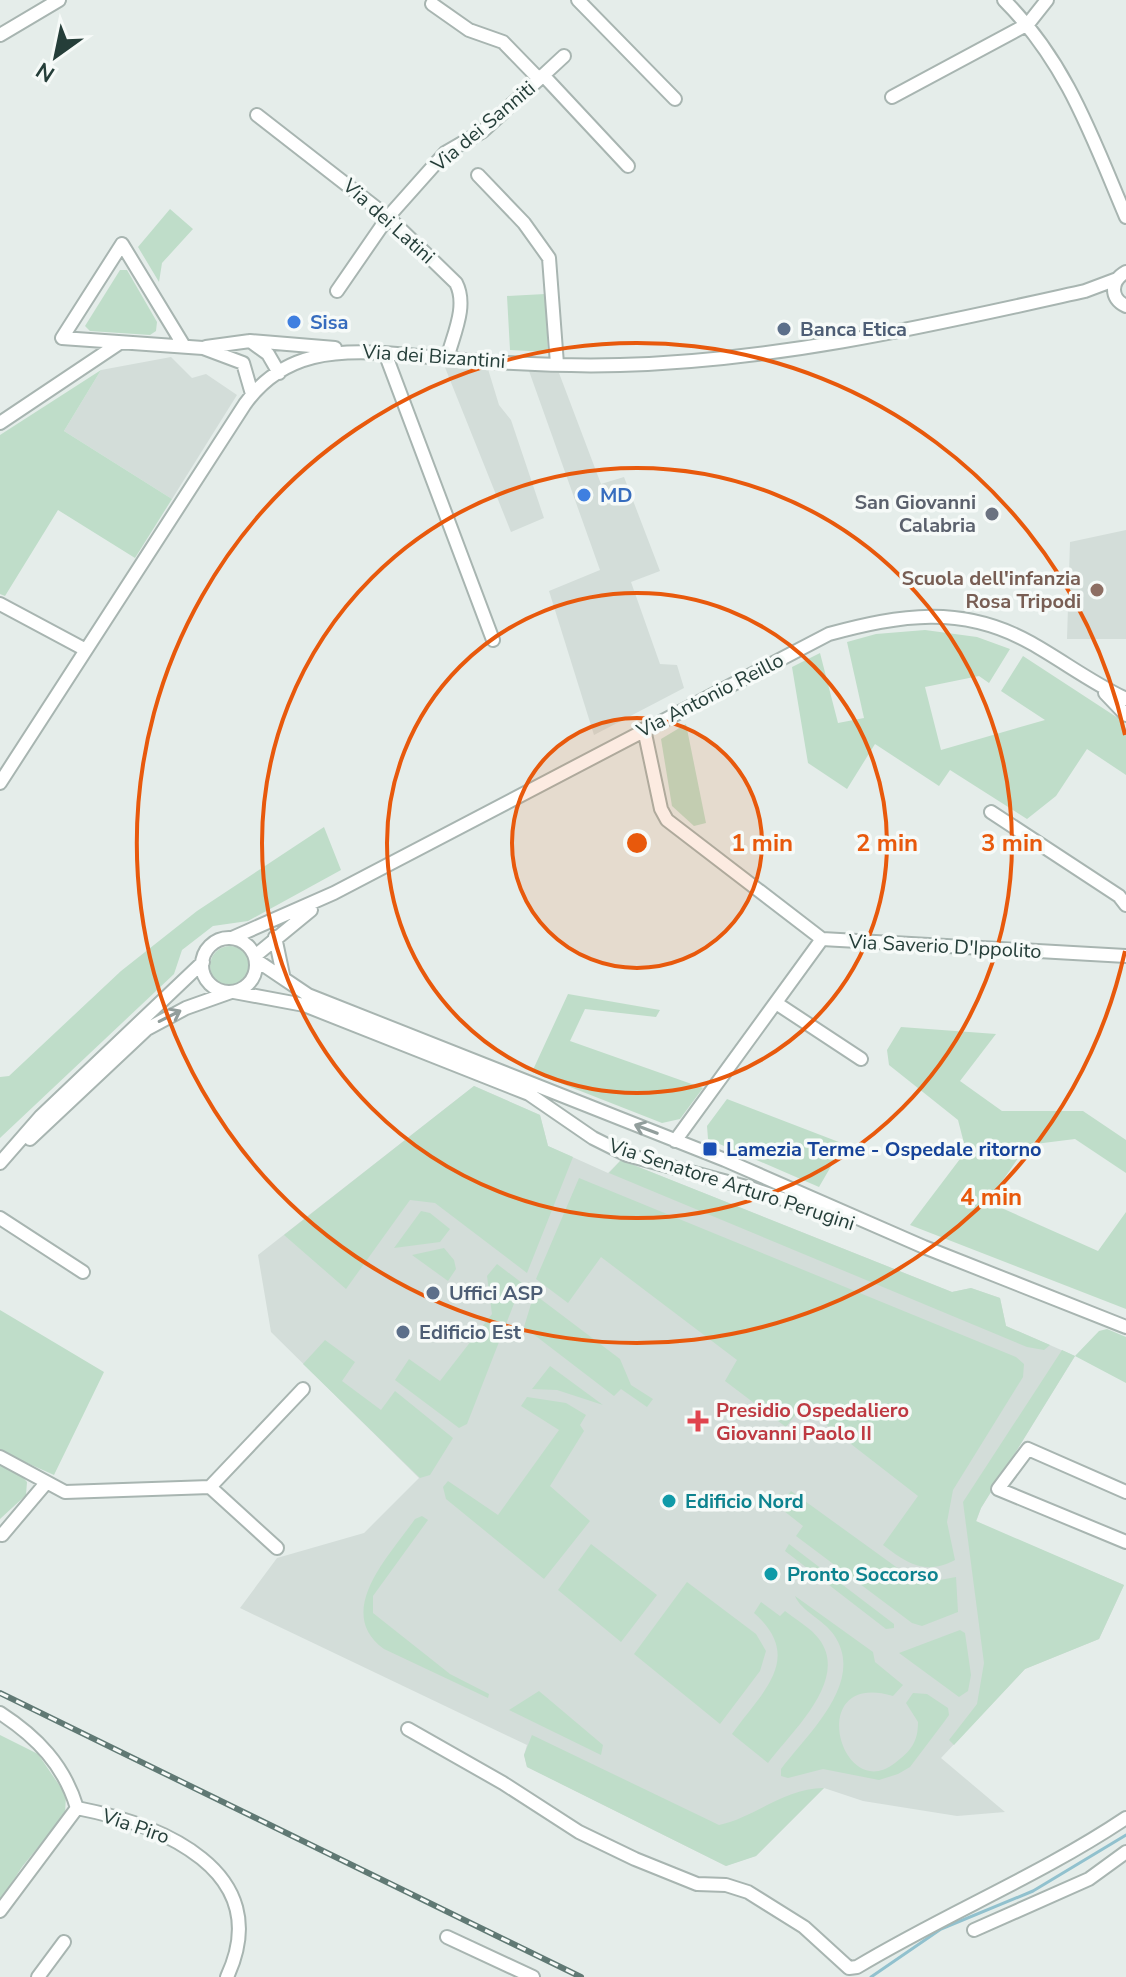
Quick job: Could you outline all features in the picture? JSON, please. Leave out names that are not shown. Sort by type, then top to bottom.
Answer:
[{"type":"street","points":[[0,35],[59,0]]},
{"type":"street","points":[[578,0],[675,99]]},
{"type":"street","points":[[1004,0],[1028,24],[1067,83],[1126,217]]},
{"type":"street","points":[[892,97],[1028,24],[1047,0]]},
{"type":"street","points":[[432,4],[469,30],[503,42],[541,77]]},
{"type":"street","name":"Via dei Sanniti","points":[[337,291],[388,217],[445,153],[483,131],[564,56]]},
{"type":"street","name":"Via dei Sanniti","points":[[541,77],[628,166]]},
{"type":"street","name":"Via dei Latini","points":[[257,115],[388,217],[456,283],[462,294],[447,359]]},
{"type":"street","points":[[478,175],[524,223],[549,258],[557,364]]},
{"type":"street","points":[[184,346],[122,244],[62,338],[203,348],[250,341],[349,350]]},
{"type":"street","points":[[1121,275],[1114,291],[1124,305]]},
{"type":"street","name":"Via dei Bizantini","points":[[0,783],[252,394],[277,374],[314,356],[349,350],[557,364],[662,363],[793,349],[883,335],[1085,291],[1121,275]]},
{"type":"street","points":[[1085,291],[1124,305]]},
{"type":"street","points":[[250,341],[268,354],[277,374]]},
{"type":"street","points":[[0,423],[118,344]]},
{"type":"street","points":[[203,348],[277,374]]},
{"type":"street","points":[[385,353],[493,640]]},
{"type":"street","points":[[243,363],[252,394]]},
{"type":"street","points":[[0,604],[86,650]]},
{"type":"street","name":"Via Antonio Reillo","points":[[232,938],[334,893],[829,634],[889,618],[945,615],[990,626],[1032,643],[1101,687],[1126,699]]},
{"type":"street","name":"Via Antonio Reillo","points":[[1101,687],[1126,715]]},
{"type":"street","points":[[644,729],[661,809],[667,820],[822,939]]},
{"type":"street","points":[[991,812],[1119,896],[1126,905]]},
{"type":"street","name":"Via Antonio Reillo","points":[[255,958],[275,937],[334,893]]},
{"type":"street","points":[[275,937],[283,975]]},
{"type":"street","points":[[232,938],[246,944],[255,958],[252,981],[232,992],[186,1008],[147,1029],[35,1135],[2,1159],[41,1116],[203,962],[210,947],[232,938]]},
{"type":"street","name":"Via Saverio D'Ippolito","points":[[667,1167],[682,1155],[677,1141],[822,939],[1126,956]]},
{"type":"street","name":"Via Senatore Arturo Perugini","points":[[255,958],[308,995],[677,1141],[924,1247],[1126,1327]]},
{"type":"street","points":[[203,962],[210,984],[232,992]]},
{"type":"street","name":"Via Senatore Arturo Perugini","points":[[232,992],[304,1005],[492,1079],[537,1098],[582,1130],[619,1151],[750,1188],[924,1247]]},
{"type":"street","points":[[776,1003],[861,1059]]},
{"type":"street","points":[[582,1130],[578,1115],[587,1110],[598,1111]]},
{"type":"street","points":[[0,1218],[83,1272]]},
{"type":"street","points":[[210,1487],[303,1389]]},
{"type":"street","points":[[1126,1492],[1028,1449],[998,1489],[1126,1542]]},
{"type":"street","points":[[0,1457],[65,1492],[210,1487],[277,1548]]},
{"type":"street","points":[[2,1535],[46,1483]]},
{"type":"street","points":[[0,1713],[41,1745],[57,1763],[69,1784],[77,1808],[0,1911]]},
{"type":"street","points":[[408,1729],[503,1783],[579,1832],[635,1859],[697,1884],[726,1885],[748,1892],[804,1927],[849,1968],[857,1967],[948,1914],[1028,1876],[1126,1818]]},
{"type":"street","name":"Via Piro","points":[[77,1808],[151,1827],[202,1858],[221,1880],[239,1924],[238,1941],[227,1977]]},
{"type":"street","points":[[974,1930],[1089,1879],[1126,1852]]},
{"type":"street","points":[[447,1937],[533,1977]]},
{"type":"street","points":[[38,1977],[64,1942]]},
{"type":"shaded area","points":[[171,357],[192,378],[206,374],[237,395],[172,499],[64,431],[101,370]]},
{"type":"shaded area","points":[[444,365],[488,369],[499,405],[511,420],[544,518],[511,532]]},
{"type":"shaded area","points":[[529,371],[559,373],[601,484],[624,477],[660,571],[631,582],[660,664],[677,665],[684,688],[594,735],[549,591],[600,570]]},
{"type":"shaded area","name":"Scuola dell'infanzia Rosa Tripodi","points":[[1126,530],[1126,639],[1067,639],[1070,542]]},
{"type":"shaded area","name":"Presidio Ospedaliero Giovanni Paolo II","points":[[474,1086],[540,1115],[548,1146],[608,1173],[621,1160],[952,1292],[971,1288],[1000,1298],[1006,1326],[1075,1356],[981,1508],[976,1522],[1124,1585],[1099,1639],[1025,1669],[941,1758],[1005,1812],[957,1816],[863,1801],[824,1788],[756,1856],[726,1866],[527,1767],[524,1755],[527,1745],[240,1608],[277,1558],[364,1533],[419,1478],[271,1332],[258,1255]]},
{"type":"green space","points":[[170,209],[193,229],[162,263],[159,282],[138,247]]},
{"type":"green space","points":[[120,270],[127,270],[157,322],[156,331],[150,335],[90,331],[85,326]]},
{"type":"green space","points":[[545,294],[548,352],[510,350],[507,296]]},
{"type":"green space","points":[[101,370],[64,431],[172,499],[135,558],[58,510],[5,596],[0,594],[0,435]]},
{"type":"green space","points":[[925,630],[977,637],[1010,649],[989,683],[979,676],[925,687],[941,750],[1045,720],[1001,691],[1023,656],[1121,720],[1126,729],[1126,775],[1087,749],[1056,796],[1027,819],[950,770],[939,786],[875,744],[847,789],[808,763],[792,667],[820,653],[838,723],[864,718],[847,642],[876,634]]},
{"type":"green space","points":[[686,724],[706,823],[694,826],[672,806],[661,739]]},
{"type":"green space","points":[[324,827],[341,870],[248,921],[213,926],[182,950],[174,974],[0,1138],[0,1077],[9,1076],[121,971],[197,911]]},
{"type":"green space","points":[[230,946],[244,952],[250,966],[244,980],[230,986],[216,980],[210,966],[216,952]]},
{"type":"green space","points":[[568,994],[660,1010],[656,1017],[585,1009],[570,1041],[703,1088],[680,1119],[662,1123],[532,1072]]},
{"type":"green space","points":[[901,1027],[996,1034],[960,1081],[1002,1111],[1083,1111],[1126,1140],[1126,1173],[1075,1139],[1027,1145],[988,1202],[1098,1251],[1126,1212],[1126,1309],[910,1225],[966,1151],[958,1120],[889,1065],[887,1050]]},
{"type":"green space","points":[[474,1086],[540,1115],[548,1146],[573,1157],[527,1273],[435,1203],[410,1200],[346,1289],[284,1235]]},
{"type":"green space","points":[[727,1099],[844,1144],[819,1187],[708,1139],[707,1126]]},
{"type":"green space","points":[[621,1160],[952,1292],[971,1288],[1000,1298],[1006,1326],[1050,1345],[1044,1350],[1027,1347],[609,1173]]},
{"type":"green space","points":[[579,1178],[1016,1357],[1024,1364],[1023,1377],[953,1490],[947,1522],[955,1560],[925,1567],[908,1562],[883,1545],[918,1496],[802,1406],[786,1427],[725,1381],[737,1360],[601,1257],[568,1303],[536,1279]]},
{"type":"green space","points":[[421,1211],[430,1213],[450,1229],[440,1242],[394,1248]]},
{"type":"green space","points":[[444,1248],[454,1260],[456,1269],[448,1281],[412,1255]]},
{"type":"green space","points":[[497,1264],[522,1283],[467,1424],[459,1428],[395,1380],[409,1359],[440,1381],[492,1314],[487,1276]]},
{"type":"green space","points":[[534,1294],[620,1359],[631,1385],[653,1399],[647,1407],[621,1389],[614,1396],[524,1327]]},
{"type":"green space","points":[[0,1310],[104,1372],[54,1475],[0,1451]]},
{"type":"green space","points":[[1107,1329],[1126,1337],[1126,1383],[1075,1356],[1099,1331]]},
{"type":"green space","points":[[325,1340],[355,1362],[342,1381],[381,1410],[395,1391],[453,1438],[430,1475],[420,1478],[303,1364]]},
{"type":"green space","points":[[1062,1350],[1075,1356],[981,1508],[976,1521],[1124,1585],[1099,1639],[1025,1669],[954,1745],[949,1740],[977,1704],[984,1663],[963,1502]]},
{"type":"green space","points":[[550,1366],[603,1405],[557,1390],[532,1389]]},
{"type":"green space","points":[[527,1397],[566,1403],[586,1415],[580,1425],[584,1431],[550,1486],[590,1521],[544,1579],[446,1499],[443,1487],[448,1481],[498,1515],[559,1430],[521,1406]]},
{"type":"green space","points":[[0,1465],[20,1474],[27,1482],[26,1495],[0,1519]]},
{"type":"green space","points":[[791,1491],[910,1577],[929,1582],[956,1577],[958,1612],[922,1626],[912,1623],[796,1536],[803,1526],[779,1507]]},
{"type":"green space","points":[[422,1516],[428,1520],[373,1596],[373,1613],[450,1674],[489,1694],[488,1698],[384,1649],[370,1634],[364,1618],[365,1601],[381,1566],[415,1519]]},
{"type":"green space","points":[[591,1544],[657,1595],[621,1642],[558,1590]]},
{"type":"green space","points":[[789,1544],[894,1624],[894,1628],[886,1629],[785,1551]]},
{"type":"green space","points":[[687,1582],[756,1634],[766,1651],[760,1671],[720,1724],[634,1654]]},
{"type":"green space","points":[[795,1596],[873,1652],[875,1662],[903,1685],[893,1696],[865,1693],[848,1701],[840,1717],[840,1736],[847,1754],[859,1767],[875,1771],[895,1763],[909,1750],[918,1729],[918,1722],[906,1703],[913,1693],[927,1694],[948,1708],[949,1715],[910,1767],[879,1780],[823,1769],[788,1778],[781,1776],[781,1769],[830,1706],[843,1671],[842,1653],[834,1635]]},
{"type":"green space","points":[[761,1602],[780,1616],[785,1611],[807,1627],[819,1639],[827,1655],[823,1688],[814,1705],[768,1763],[732,1734],[766,1689],[777,1660],[776,1645],[769,1629],[754,1613]]},
{"type":"green space","points":[[960,1630],[965,1633],[971,1675],[968,1691],[959,1697],[899,1653]]},
{"type":"green space","points":[[539,1691],[603,1745],[601,1755],[509,1710]]},
{"type":"green space","points":[[0,1735],[38,1754],[66,1795],[65,1814],[22,1867],[0,1901]]},
{"type":"green space","points":[[532,1735],[719,1825],[796,1793],[824,1788],[756,1856],[726,1866],[527,1767],[524,1755]]},
{"type":"waterway","points":[[871,1977],[941,1929],[1033,1891],[1126,1835]]},
{"type":"railway","points":[[0,1693],[581,1977]]},
{"type":"place","name":"Sisa","points":[[294,322]]},
{"type":"place","name":"Banca Etica","points":[[784,329]]},
{"type":"place","name":"MD","points":[[584,495]]},
{"type":"place","name":"San Giovanni Calabria","points":[[992,514]]},
{"type":"place","name":"Scuola dell'infanzia Rosa Tripodi","points":[[1097,590]]},
{"type":"place","name":"Lamezia Terme - Ospedale ritorno","points":[[710,1149]]},
{"type":"place","name":"Uffici ASP","points":[[433,1293]]},
{"type":"place","name":"Edificio Est","points":[[403,1332]]},
{"type":"place","name":"Presidio Ospedaliero Giovanni Paolo II","points":[[698,1421]]},
{"type":"place","name":"Edificio Nord","points":[[669,1501]]},
{"type":"place","name":"Pronto Soccorso","points":[[771,1574]]}]
